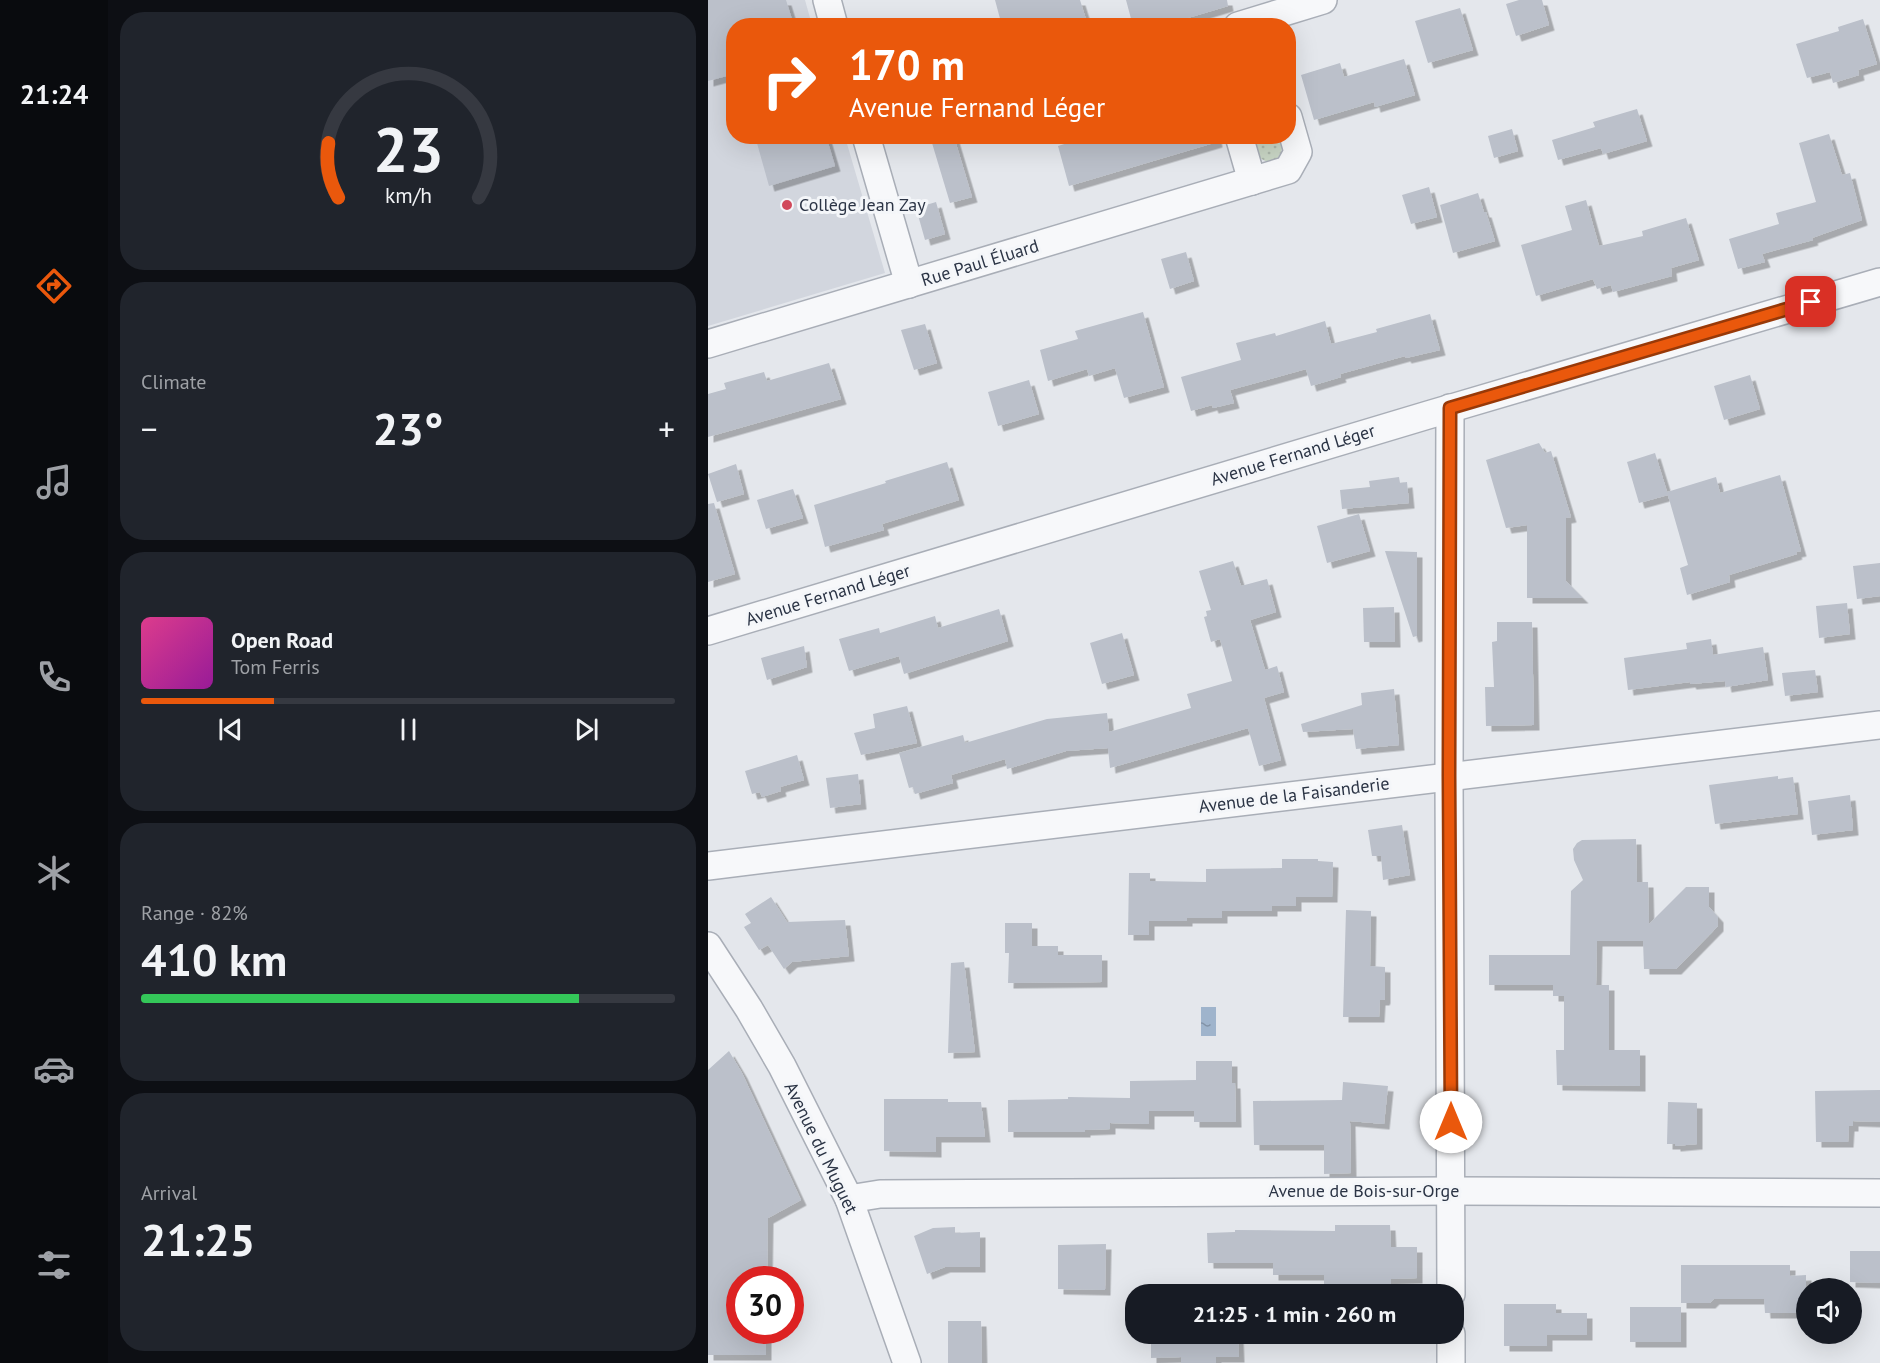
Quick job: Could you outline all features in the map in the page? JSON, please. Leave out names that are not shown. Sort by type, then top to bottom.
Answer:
[{"type":"street","points":[[827,0],[832,18]]},
{"type":"street","points":[[1270,18],[1323,0]]},
{"type":"street","points":[[868,144],[909,284]]},
{"type":"street","points":[[1241,144],[1252,182]]},
{"type":"street","name":"Rue Paul Éluard","points":[[708,344],[1288,170],[1298,152],[1296,144]]},
{"type":"street","name":"Avenue Fernand Léger","points":[[708,631],[1450,408],[1880,282]]},
{"type":"street","points":[[1450,408],[1451,1284]]},
{"type":"street","name":"Avenue de la Faisanderie","points":[[708,866],[1880,725]]},
{"type":"street","name":"Avenue du Muguet","points":[[708,946],[749,1009],[782,1066],[849,1199],[907,1363]]},
{"type":"street","name":"Avenue de Bois-sur-Orge","points":[[849,1199],[880,1194],[1451,1191],[1880,1192]]},
{"type":"street","points":[[1451,1344],[1451,1363]]},
{"type":"shaded area","name":"Collège Jean Zay","points":[[708,0],[805,0],[810,18],[726,18],[726,144],[847,144],[885,273],[708,326]]},
{"type":"green space","points":[[1254,144],[1282,144],[1282,151],[1273,163],[1263,160]]},
{"type":"water","points":[[1201,1007],[1216,1007],[1216,1036],[1201,1036]]},
{"type":"building","points":[[708,0],[786,0],[792,18],[726,18],[726,76],[708,81]]},
{"type":"building","points":[[995,0],[1080,0],[1086,18],[1000,18]]},
{"type":"building","points":[[1126,0],[1227,0],[1228,6],[1188,18],[1131,18]]},
{"type":"building","points":[[1519,0],[1542,0],[1549,25],[1516,36],[1506,4]]},
{"type":"building","points":[[1460,8],[1473,50],[1428,63],[1415,21]]},
{"type":"building","points":[[1863,19],[1877,64],[1858,70],[1859,75],[1833,83],[1830,72],[1807,78],[1796,44],[1839,31],[1838,27]]},
{"type":"building","points":[[1404,59],[1415,95],[1375,107],[1374,102],[1314,120],[1301,75],[1340,63],[1344,77]]},
{"type":"building","points":[[1637,109],[1647,141],[1603,154],[1601,148],[1558,160],[1552,140],[1595,127],[1593,122]]},
{"type":"building","points":[[1512,129],[1518,151],[1494,158],[1488,136]]},
{"type":"building","points":[[1829,134],[1842,175],[1850,173],[1862,220],[1812,238],[1813,240],[1762,254],[1765,262],[1738,269],[1729,239],[1779,224],[1776,213],[1816,202],[1799,143]]},
{"type":"building","points":[[757,144],[828,144],[835,166],[769,186]]},
{"type":"building","points":[[932,144],[956,144],[972,197],[950,203]]},
{"type":"building","points":[[1064,144],[1210,144],[1069,186],[1058,146]]},
{"type":"building","points":[[1429,187],[1437,217],[1411,224],[1402,195]]},
{"type":"building","points":[[1478,193],[1495,241],[1453,253],[1440,205]]},
{"type":"building","points":[[1586,200],[1599,246],[1643,236],[1642,231],[1686,218],[1699,260],[1671,268],[1672,276],[1613,292],[1611,285],[1597,289],[1593,279],[1536,296],[1521,245],[1572,230],[1565,206]]},
{"type":"building","points":[[936,202],[945,234],[925,240],[916,208]]},
{"type":"building","points":[[1186,252],[1194,281],[1170,289],[1161,259]]},
{"type":"building","points":[[1143,312],[1164,387],[1124,398],[1115,368],[1089,376],[1087,369],[1048,381],[1040,350],[1078,339],[1075,331]]},
{"type":"building","points":[[1430,314],[1440,350],[1406,358],[1405,356],[1340,374],[1341,377],[1311,386],[1306,369],[1230,390],[1234,403],[1213,408],[1212,405],[1191,411],[1181,377],[1241,360],[1236,343],[1275,333],[1276,336],[1325,321],[1331,344],[1377,332],[1376,329]]},
{"type":"building","points":[[925,324],[937,363],[914,370],[901,330]]},
{"type":"building","points":[[829,363],[841,399],[708,437],[708,394],[726,389],[724,383],[764,372],[767,381]]},
{"type":"building","points":[[1750,375],[1760,409],[1724,420],[1714,386]]},
{"type":"building","points":[[1029,380],[1039,414],[998,426],[988,392]]},
{"type":"building","points":[[1539,443],[1545,453],[1551,451],[1571,517],[1566,518],[1566,581],[1583,598],[1527,598],[1527,525],[1506,528],[1486,460]]},
{"type":"building","points":[[1655,453],[1668,495],[1639,503],[1627,462]]},
{"type":"building","points":[[947,462],[959,500],[882,524],[884,530],[825,547],[814,505]]},
{"type":"building","points":[[736,464],[744,494],[717,502],[708,474]]},
{"type":"building","points":[[1780,475],[1801,551],[1729,575],[1730,582],[1687,595],[1680,568],[1688,565],[1667,492],[1716,477],[1720,493]]},
{"type":"building","points":[[1399,477],[1400,483],[1407,482],[1409,503],[1342,509],[1340,490],[1370,487],[1369,481]]},
{"type":"building","points":[[793,489],[803,518],[766,529],[757,500]]},
{"type":"building","points":[[714,503],[735,574],[708,582],[708,504]]},
{"type":"building","points":[[1359,514],[1370,551],[1327,563],[1317,526]]},
{"type":"building","points":[[1385,551],[1417,552],[1417,636],[1413,637]]},
{"type":"building","points":[[1233,561],[1241,586],[1267,579],[1276,612],[1250,620],[1265,670],[1277,666],[1284,692],[1264,698],[1281,760],[1259,766],[1248,728],[1110,768],[1108,748],[1066,751],[1007,769],[1005,759],[951,775],[953,783],[915,794],[913,787],[909,788],[899,753],[963,735],[965,743],[1047,719],[1107,713],[1109,732],[1191,708],[1187,694],[1232,681],[1220,639],[1211,642],[1204,617],[1207,616],[1206,611],[1211,610],[1199,571]]},
{"type":"building","points":[[1880,563],[1880,596],[1857,599],[1853,566]]},
{"type":"building","points":[[1847,603],[1850,634],[1819,638],[1816,606]]},
{"type":"building","points":[[1394,607],[1395,642],[1364,642],[1363,608]]},
{"type":"building","points":[[999,609],[1008,641],[904,674],[899,656],[849,671],[839,639],[879,628],[880,633],[935,616],[938,628]]},
{"type":"building","points":[[1497,622],[1532,622],[1534,725],[1486,726],[1485,687],[1494,687],[1492,642],[1497,641]]},
{"type":"building","points":[[1122,633],[1134,675],[1102,684],[1090,643]]},
{"type":"building","points":[[1711,639],[1713,655],[1763,647],[1768,680],[1726,687],[1725,681],[1691,684],[1690,682],[1628,690],[1624,658],[1687,649],[1686,643]]},
{"type":"building","points":[[804,646],[807,667],[767,680],[761,658]]},
{"type":"building","points":[[1815,670],[1818,692],[1785,696],[1782,673]]},
{"type":"building","points":[[1394,689],[1399,745],[1356,749],[1353,729],[1303,732],[1301,724],[1362,705],[1361,693]]},
{"type":"building","points":[[907,706],[917,743],[861,755],[854,733],[875,728],[873,714]]},
{"type":"building","points":[[797,755],[804,780],[780,787],[781,791],[762,797],[760,792],[752,794],[745,771]]},
{"type":"building","points":[[858,774],[861,804],[830,808],[826,778]]},
{"type":"building","points":[[1778,776],[1778,779],[1793,777],[1798,814],[1715,824],[1709,785]]},
{"type":"building","points":[[1850,795],[1853,830],[1812,835],[1808,801]]},
{"type":"building","points":[[1402,825],[1410,875],[1383,880],[1381,856],[1372,856],[1368,830]]},
{"type":"building","points":[[1636,839],[1637,882],[1648,882],[1649,924],[1686,887],[1709,887],[1709,907],[1718,917],[1718,926],[1676,969],[1644,969],[1643,941],[1597,941],[1596,985],[1609,985],[1609,1050],[1640,1050],[1640,1086],[1557,1085],[1556,1050],[1564,1050],[1564,996],[1553,996],[1553,985],[1489,985],[1489,955],[1570,955],[1571,891],[1583,880],[1574,860],[1573,849],[1582,840]]},
{"type":"building","points":[[1282,859],[1318,859],[1318,861],[1333,862],[1332,897],[1296,897],[1296,906],[1272,906],[1272,911],[1222,911],[1222,918],[1149,921],[1149,935],[1128,935],[1129,873],[1150,873],[1150,881],[1206,882],[1206,869],[1282,868]]},
{"type":"building","points":[[771,897],[787,922],[845,920],[849,956],[792,962],[784,969],[768,945],[759,950],[744,927],[751,923],[745,914]]},
{"type":"building","points":[[1346,910],[1371,911],[1370,966],[1385,967],[1385,998],[1380,1000],[1379,1017],[1343,1017]]},
{"type":"building","points":[[1005,923],[1032,923],[1032,946],[1058,946],[1058,955],[1102,955],[1102,982],[1008,983],[1009,953],[1005,953]]},
{"type":"building","points":[[964,962],[975,1052],[948,1053],[951,963]]},
{"type":"building","points":[[729,1051],[742,1073],[801,1200],[768,1218],[767,1266],[726,1266],[726,1344],[766,1344],[766,1355],[708,1355],[708,1070]]},
{"type":"building","points":[[1196,1061],[1232,1061],[1236,1122],[1194,1122],[1194,1111],[1149,1111],[1149,1124],[1110,1123],[1110,1129],[1085,1130],[1085,1132],[1008,1132],[1008,1100],[1068,1099],[1068,1097],[1130,1098],[1130,1081],[1196,1080]]},
{"type":"building","points":[[1343,1082],[1388,1086],[1384,1124],[1350,1121],[1351,1173],[1324,1174],[1324,1145],[1254,1145],[1253,1101],[1342,1100]]},
{"type":"building","points":[[1880,1090],[1880,1122],[1853,1121],[1853,1126],[1849,1126],[1848,1142],[1816,1142],[1815,1091]]},
{"type":"building","points":[[884,1099],[948,1099],[948,1102],[981,1102],[985,1137],[936,1137],[936,1152],[884,1151]]},
{"type":"building","points":[[1668,1102],[1697,1103],[1697,1144],[1675,1146],[1675,1144],[1667,1144]]},
{"type":"building","points":[[1335,1225],[1390,1225],[1391,1247],[1417,1247],[1417,1278],[1391,1279],[1391,1284],[1324,1284],[1324,1275],[1273,1275],[1273,1263],[1208,1263],[1207,1233],[1235,1232],[1235,1230],[1335,1231]]},
{"type":"building","points":[[955,1227],[955,1233],[980,1232],[980,1267],[945,1267],[927,1274],[914,1236],[933,1228]]},
{"type":"building","points":[[1106,1244],[1105,1290],[1058,1289],[1058,1245]]},
{"type":"building","points":[[1850,1251],[1880,1251],[1880,1283],[1862,1282],[1862,1278],[1850,1278]]},
{"type":"building","points":[[1681,1265],[1790,1265],[1790,1276],[1806,1275],[1806,1278],[1796,1278],[1796,1313],[1765,1313],[1764,1299],[1714,1299],[1710,1303],[1681,1303]]},
{"type":"building","points":[[1504,1304],[1556,1304],[1556,1313],[1587,1313],[1587,1335],[1547,1335],[1547,1346],[1504,1346]]},
{"type":"building","points":[[1630,1307],[1681,1307],[1681,1342],[1630,1342]]},
{"type":"building","points":[[948,1321],[981,1321],[982,1363],[948,1363]]},
{"type":"building","points":[[1151,1344],[1238,1344],[1239,1357],[1216,1357],[1216,1363],[1181,1363],[1181,1357],[1151,1358]]},
{"type":"place","name":"Collège Jean Zay","points":[[787,205]]},
{"type":"route","points":[[1451,1122],[1450,408],[1811,302]]}]
